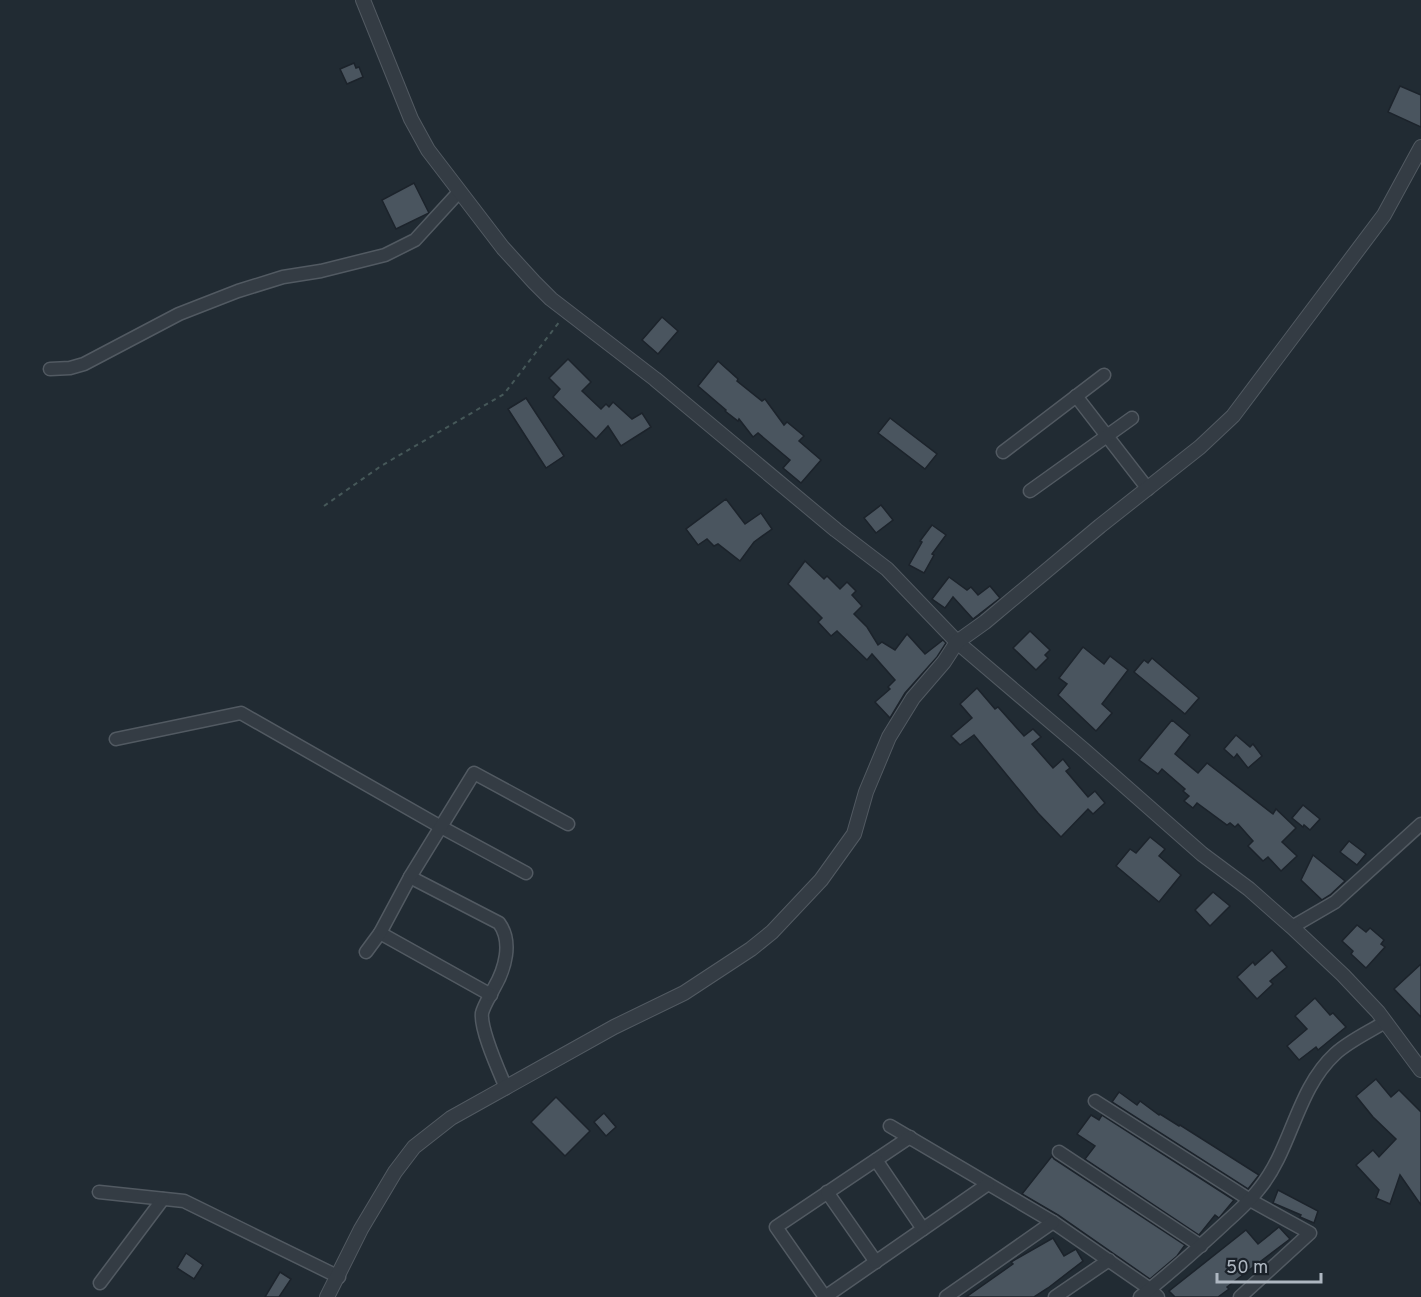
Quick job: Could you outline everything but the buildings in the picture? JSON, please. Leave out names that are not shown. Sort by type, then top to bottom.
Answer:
[{"type":"street","points":[[363,0],[411,119],[428,150],[502,248],[540,287],[567,312],[655,379],[836,530],[887,569],[957,642],[1202,854],[1249,889],[1292,927],[1343,975],[1385,1022],[1421,1070]]},
{"type":"street","points":[[327,1297],[361,1229],[395,1172],[414,1147],[451,1118],[614,1027],[684,993],[772,933],[821,880],[854,834],[866,792],[889,737],[913,698],[944,662],[957,642],[985,622],[1100,526],[1200,447],[1233,416],[1384,215],[1421,147]]},
{"type":"street","points":[[50,369],[70,368],[84,364],[179,314],[238,291],[283,277],[321,271],[385,255],[415,240],[459,192]]},
{"type":"street","points":[[1002,452],[1104,375]]},
{"type":"street","points":[[1076,396],[1148,489]]},
{"type":"street","points":[[1030,491],[1132,418]]},
{"type":"street","points":[[116,739],[241,713],[526,873]]},
{"type":"street","points":[[366,952],[380,933],[410,877],[474,773],[568,824]]},
{"type":"street","points":[[1292,927],[1335,902],[1421,824]]},
{"type":"street","points":[[410,877],[499,923],[505,931],[506,960],[482,1013],[482,1020],[506,1088]]},
{"type":"street","points":[[380,933],[491,995]]},
{"type":"street","points":[[1140,1297],[1154,1293],[1261,1188],[1273,1167],[1311,1083],[1337,1052],[1385,1022]]},
{"type":"street","points":[[1095,1101],[1250,1200],[1310,1233],[1240,1297]]},
{"type":"street","points":[[890,1126],[1053,1222],[1154,1293]]},
{"type":"street","points":[[910,1137],[776,1227],[825,1297],[988,1184]]},
{"type":"street","points":[[1059,1152],[1201,1246]]},
{"type":"street","points":[[876,1160],[923,1229]]},
{"type":"street","points":[[99,1192],[184,1201],[339,1277]]},
{"type":"street","points":[[827,1192],[876,1262]]},
{"type":"street","points":[[100,1283],[163,1199]]},
{"type":"street","points":[[946,1297],[1053,1222]]},
{"type":"street","points":[[1055,1297],[1108,1260]]},
{"type":"path","points":[[324,506],[381,466],[504,394],[567,312]]}]
